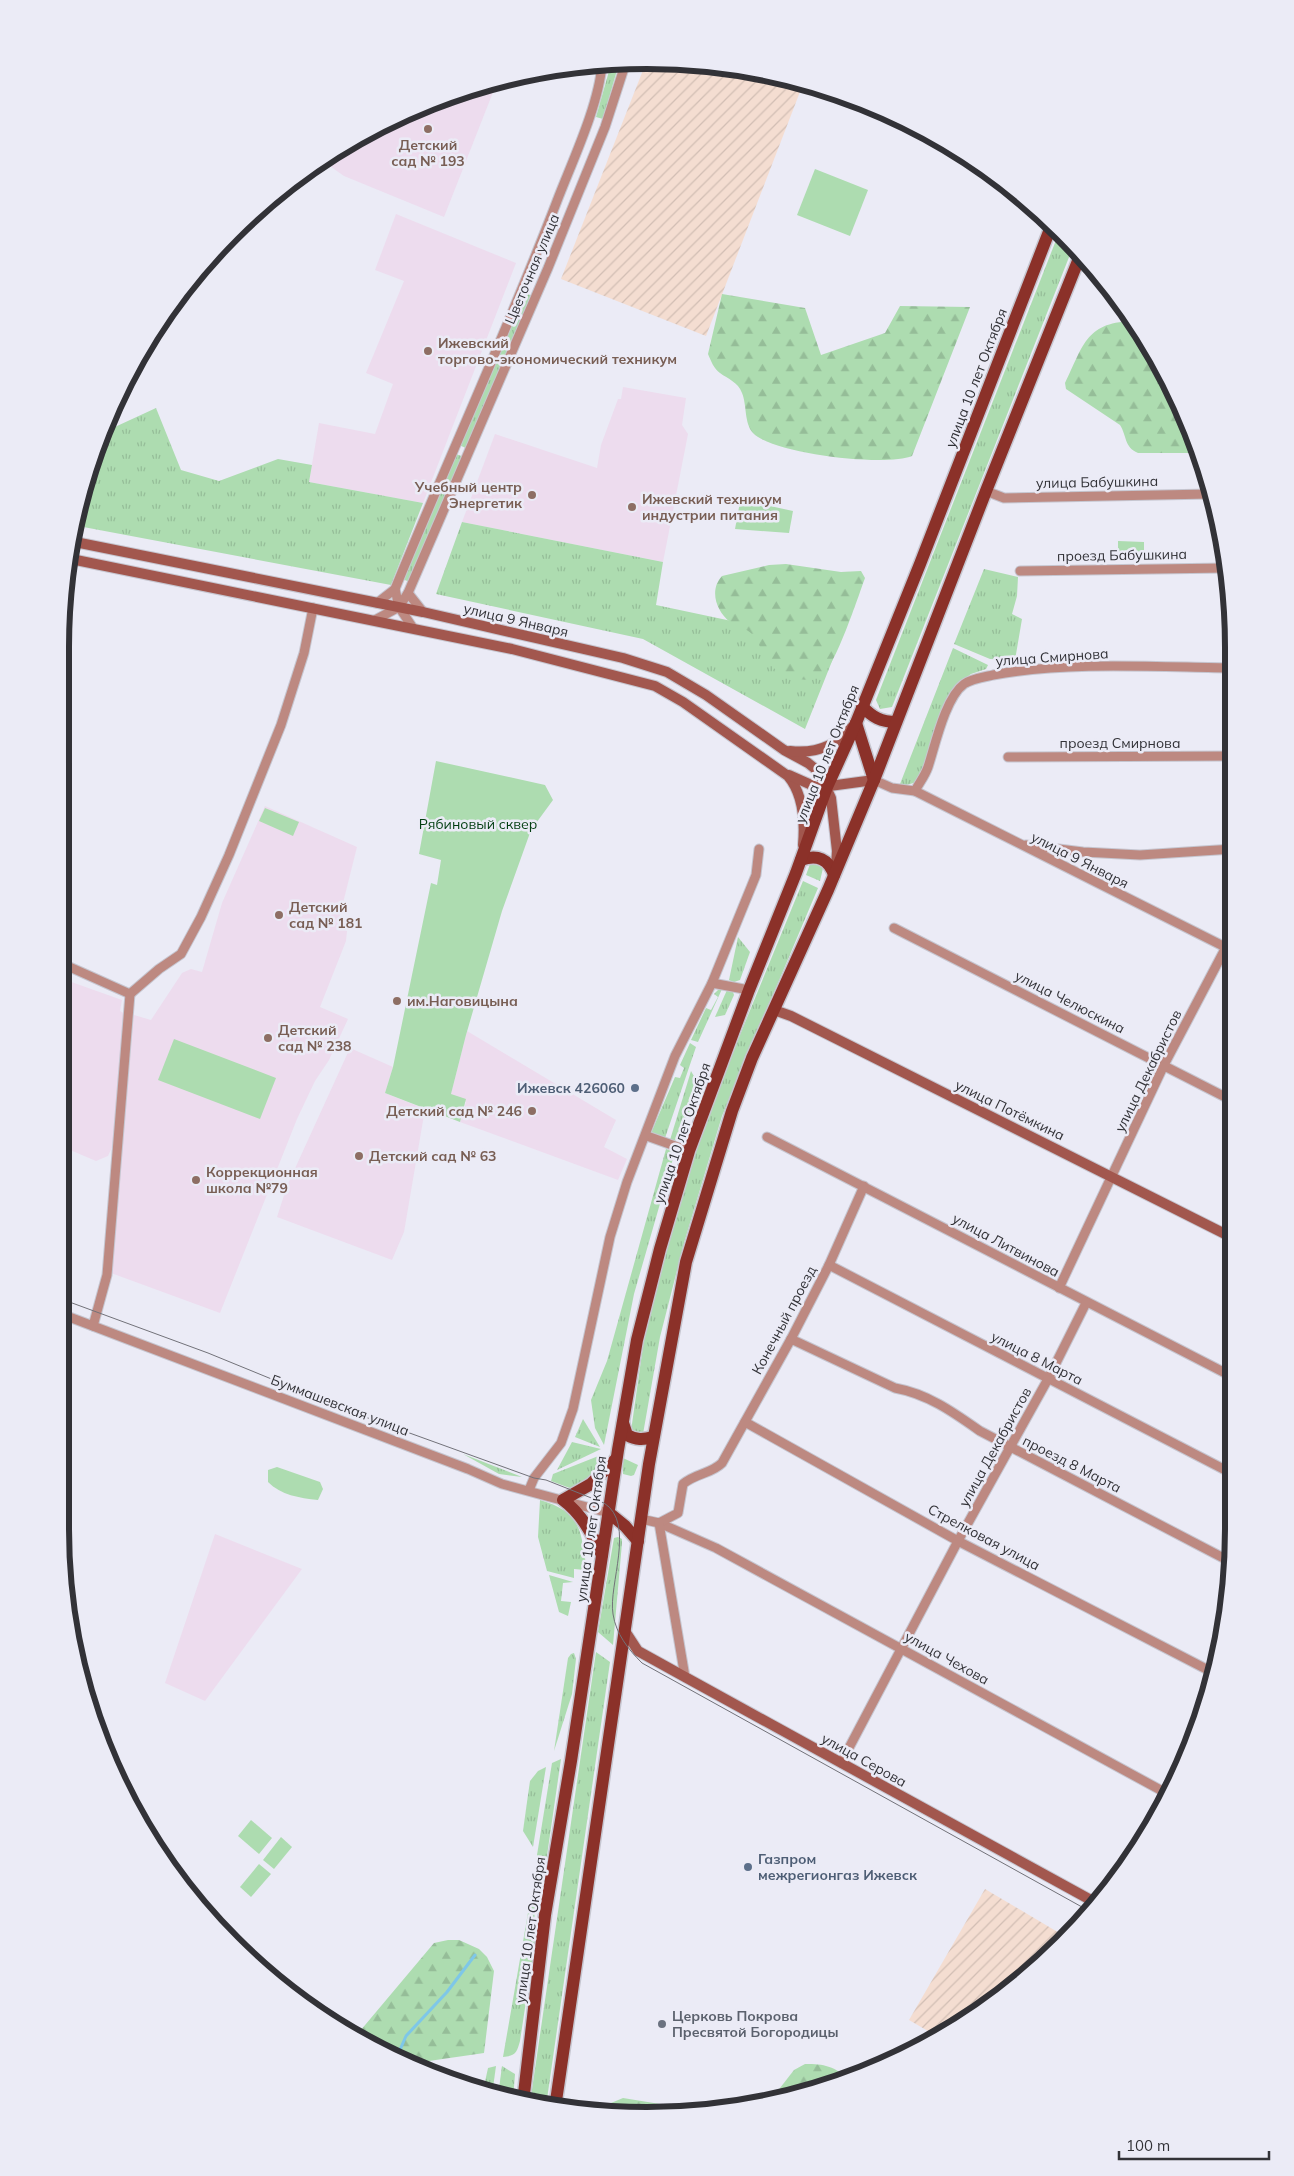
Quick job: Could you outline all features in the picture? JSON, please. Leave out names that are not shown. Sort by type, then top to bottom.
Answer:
[{"type":"main road","name":"улица 10 лет Октября","points":[[524,2094],[545,1914],[616,1459],[637,1340],[660,1249],[689,1151],[749,990],[801,860],[827,787],[856,723],[920,564],[1049,232]]},
{"type":"main road","points":[[556,2100],[653,1437],[686,1262],[732,1111],[874,780],[1078,261]]},
{"type":"main road","name":"улица 9 Января","points":[[79,543],[423,612],[649,665],[667,672],[706,695],[784,750],[814,767],[824,778],[831,798],[836,832],[837,851],[834,875]]},
{"type":"main road","name":"улица 9 Января","points":[[76,561],[512,648],[655,686],[684,702],[784,772],[793,782],[802,809],[804,825],[801,860]]},
{"type":"main road","points":[[862,706],[869,714],[878,719],[896,722]]},
{"type":"main road","points":[[784,750],[805,752],[829,746],[845,735],[856,723],[874,780]]},
{"type":"main road","points":[[784,772],[816,787],[874,780]]},
{"type":"main road","points":[[801,860],[812,856],[821,859],[831,866],[834,875]]},
{"type":"main road","name":"улица Потёмкина","points":[[774,1010],[799,1020],[1225,1234]]},
{"type":"main road","points":[[623,1423],[627,1436],[635,1440],[653,1437]]},
{"type":"main road","points":[[602,1555],[583,1519],[573,1507],[562,1500],[591,1484],[616,1459]]},
{"type":"main road","points":[[609,1513],[625,1526],[638,1541]]},
{"type":"main road","name":"улица Серова","points":[[624,1631],[638,1651],[1090,1900]]},
{"type":"street","name":"Цветочная улица","points":[[399,607],[408,593],[548,268],[605,126],[624,70]]},
{"type":"street","name":"Цветочная улица","points":[[395,589],[534,262],[588,120],[601,71]]},
{"type":"street","points":[[588,120],[605,126]]},
{"type":"street","points":[[534,262],[548,268]]},
{"type":"street","points":[[454,449],[468,455]]},
{"type":"street","name":"улица Бабушкина","points":[[986,491],[1004,498],[1205,494]]},
{"type":"street","name":"проезд Бабушкина","points":[[1020,571],[1219,568]]},
{"type":"street","points":[[378,603],[395,589],[399,607],[413,628]]},
{"type":"street","points":[[408,593],[423,612]]},
{"type":"street","points":[[375,620],[399,607]]},
{"type":"street","points":[[93,1326],[107,1275],[130,994],[159,969],[181,954],[201,917],[229,855],[281,725],[304,653],[313,608]]},
{"type":"street","name":"улица Смирнова","points":[[915,791],[927,770],[945,715],[953,699],[964,684],[983,677],[1018,671],[1103,666],[1225,668]]},
{"type":"street","name":"проезд Смирнова","points":[[1008,757],[1225,756]]},
{"type":"street","name":"улица 9 Января","points":[[874,780],[892,788],[915,791],[1225,948]]},
{"type":"street","points":[[1019,844],[1083,852],[1140,855],[1225,850]]},
{"type":"street","points":[[529,1490],[534,1478],[561,1442],[573,1409],[610,1237],[627,1182],[647,1136],[676,1056],[712,983],[756,875],[760,849]]},
{"type":"street","name":"улица Челюскина","points":[[894,928],[1225,1097]]},
{"type":"street","name":"улица Декабристов","points":[[1059,1288],[1164,1065],[1225,957]]},
{"type":"street","points":[[69,967],[130,994]]},
{"type":"street","points":[[712,983],[749,990]]},
{"type":"street","points":[[647,1136],[689,1151]]},
{"type":"street","name":"улица Литвинова","points":[[767,1137],[1086,1303],[1225,1372]]},
{"type":"street","name":"Конечный проезд","points":[[659,1523],[678,1513],[683,1484],[696,1475],[714,1471],[722,1463],[791,1340],[829,1265],[864,1186]]},
{"type":"street","name":"улица 8 Марта","points":[[829,1265],[1225,1470]]},
{"type":"street","name":"улица Декабристов","points":[[841,1763],[958,1540],[1048,1379],[1086,1303]]},
{"type":"street","name":"Буммашевская улица","points":[[69,1317],[468,1469],[502,1484],[609,1513]]},
{"type":"street","name":"проезд 8 Марта","points":[[791,1340],[895,1388],[911,1391],[947,1407],[980,1431],[1011,1448],[1224,1558]]},
{"type":"street","name":"Стрелковая улица","points":[[745,1422],[958,1540],[1208,1670]]},
{"type":"street","name":"улица Чехова","points":[[641,1519],[659,1523],[716,1548],[1163,1791]]},
{"type":"street","points":[[659,1523],[685,1678]]},
{"type":"shaded area","points":[[643,69],[685,70],[722,74],[801,89],[706,336],[561,279]]},
{"type":"shaded area","name":"Детский сад № 193","points":[[494,89],[444,217],[344,176],[328,165],[391,128],[461,99]]},
{"type":"shaded area","name":"Ижевский торгово-экономический техникум","points":[[396,214],[516,263],[423,503],[309,482],[319,423],[375,434],[393,384],[366,373],[404,281],[375,270]]},
{"type":"shaded area","points":[[623,387],[686,398],[682,425],[688,434],[663,562],[462,522],[495,434],[597,468],[601,445],[618,399],[621,399]]},
{"type":"shaded area","points":[[265,806],[357,847],[337,927],[347,931],[346,941],[320,1007],[348,1019],[329,1060],[315,1081],[297,1119],[220,1313],[111,1273],[134,1015],[151,1020],[182,973],[191,969],[202,972],[222,903]]},
{"type":"shaded area","points":[[69,981],[122,1000],[120,1011],[125,1014],[113,1145],[108,1156],[96,1161],[69,1150]]},
{"type":"shaded area","name":"Детский сад № 246","points":[[467,1031],[616,1120],[604,1147],[627,1159],[618,1180],[460,1122],[466,1102],[451,1094]]},
{"type":"shaded area","name":"Детский сад № 63","points":[[350,1048],[393,1067],[385,1093],[425,1109],[404,1232],[392,1260],[277,1217],[287,1186]]},
{"type":"shaded area","points":[[215,1534],[302,1569],[205,1701],[165,1683]]},
{"type":"shaded area","points":[[985,1889],[1060,1934],[999,1988],[936,2030],[931,2033],[909,2020]]},
{"type":"green space","points":[[609,70],[617,70],[603,119],[596,117]]},
{"type":"green space","points":[[815,169],[868,190],[850,236],[797,215]]},
{"type":"green space","points":[[1057,239],[1070,254],[892,707],[880,709],[876,700]]},
{"type":"green space","points":[[524,292],[532,296],[468,449],[459,445]]},
{"type":"green space","points":[[722,294],[805,308],[821,355],[885,333],[900,306],[970,307],[912,456],[879,460],[830,456],[782,447],[764,440],[753,433],[748,424],[744,398],[740,389],[716,369],[708,354]]},
{"type":"green space","points":[[1125,322],[1148,358],[1166,391],[1192,453],[1138,453],[1133,451],[1120,425],[1066,389],[1065,383],[1088,339],[1104,326]]},
{"type":"green space","points":[[156,408],[181,470],[219,481],[278,459],[312,465],[309,482],[423,503],[391,585],[82,527],[99,461],[112,428]]},
{"type":"green space","points":[[456,454],[464,457],[410,582],[402,579]]},
{"type":"green space","points":[[747,501],[793,511],[789,533],[735,529],[740,502]]},
{"type":"green space","points":[[462,522],[663,562],[656,605],[760,627],[852,611],[805,729],[643,639],[436,594]]},
{"type":"green space","points":[[1118,541],[1144,542],[1144,557],[1118,557]]},
{"type":"green space","points":[[786,564],[841,572],[861,571],[865,578],[846,630],[828,669],[822,675],[808,680],[785,675],[772,666],[767,661],[753,635],[733,624],[725,617],[716,600],[716,588],[722,576],[769,565]]},
{"type":"green space","points":[[984,569],[1018,577],[1017,596],[1012,614],[1022,619],[1015,660],[990,659],[954,644]]},
{"type":"green space","points":[[953,648],[988,665],[986,669],[971,674],[959,683],[948,703],[917,782],[903,786],[900,784]]},
{"type":"green space","name":"Рябиновый сквер","points":[[436,761],[545,785],[553,800],[531,830],[502,911],[466,1035],[451,1094],[466,1099],[460,1122],[385,1093],[393,1067],[431,883],[437,885],[441,860],[419,854]]},
{"type":"green space","points":[[265,808],[299,822],[293,836],[259,821]]},
{"type":"green space","points":[[815,861],[823,868],[820,881],[806,875],[810,864]]},
{"type":"green space","points":[[803,881],[818,888],[722,1116],[684,1243],[660,1337],[643,1434],[636,1435],[631,1431],[644,1339],[669,1231],[710,1108]]},
{"type":"green space","points":[[738,937],[750,952],[740,980],[734,982],[729,980]]},
{"type":"green space","points":[[722,989],[698,1042],[691,1040],[706,1008],[711,1010],[718,997],[714,994]]},
{"type":"green space","points":[[727,990],[733,992],[734,995],[725,1015],[715,1017]]},
{"type":"green space","points":[[174,1039],[276,1078],[260,1119],[158,1080]]},
{"type":"green space","points":[[690,1043],[696,1047],[665,1138],[651,1133],[675,1077],[680,1078],[684,1068],[680,1065]]},
{"type":"green space","points":[[691,1071],[699,1085],[678,1142],[670,1140]]},
{"type":"green space","points":[[666,1149],[674,1152],[674,1155],[634,1294],[604,1445],[595,1428],[591,1400],[607,1361]]},
{"type":"green space","points":[[583,1419],[600,1447],[575,1437]]},
{"type":"green space","points":[[572,1442],[601,1449],[557,1470]]},
{"type":"green space","points":[[463,1454],[522,1477],[499,1474]]},
{"type":"green space","points":[[601,1455],[602,1460],[594,1475],[575,1490],[551,1481],[553,1474]]},
{"type":"green space","points":[[623,1458],[638,1465],[634,1475],[623,1474]]},
{"type":"green space","points":[[277,1467],[320,1482],[323,1489],[318,1500],[291,1495],[279,1490],[268,1482],[268,1470]]},
{"type":"green space","points":[[540,1500],[558,1507],[575,1521],[581,1536],[585,1570],[574,1569],[574,1578],[547,1571],[538,1537]]},
{"type":"green space","points":[[614,1538],[622,1539],[622,1543],[613,1645],[598,1632]]},
{"type":"green space","points":[[549,1575],[573,1582],[563,1583],[561,1601],[571,1602],[568,1616],[559,1612]]},
{"type":"green space","points":[[596,1652],[610,1662],[547,2098],[531,2095]]},
{"type":"green space","points":[[574,1653],[576,1659],[572,1694],[554,1751],[568,1658]]},
{"type":"green space","points":[[561,1759],[543,1883],[537,1855],[552,1763]]},
{"type":"green space","points":[[546,1767],[533,1847],[523,1831],[530,1781],[538,1771]]},
{"type":"green space","points":[[251,1820],[272,1838],[259,1854],[238,1836]]},
{"type":"green space","points":[[281,1837],[292,1847],[274,1869],[263,1860]]},
{"type":"green space","points":[[259,1864],[271,1874],[251,1897],[240,1887]]},
{"type":"green space","points":[[533,1884],[536,1895],[534,1923],[536,1935],[520,2041],[515,2053],[511,2056],[503,2057]]},
{"type":"green space","points":[[459,1940],[479,1949],[487,1957],[494,1971],[484,2053],[423,2062],[391,2048],[360,2031],[434,1943]]},
{"type":"green space","points":[[805,2064],[828,2067],[842,2074],[777,2092],[794,2070]]},
{"type":"green space","points":[[496,2066],[493,2087],[484,2084],[488,2068]]},
{"type":"green space","points":[[502,2066],[515,2074],[514,2092],[499,2088]]},
{"type":"green space","points":[[623,2098],[674,2106],[609,2106]]},
{"type":"waterway","points":[[399,2052],[406,2036],[447,1992],[475,1955]]},
{"type":"tram line","points":[[69,1302],[208,1353],[357,1414],[534,1478],[546,1480],[604,1503],[613,1512],[618,1525],[620,1539],[612,1602],[613,1614],[623,1641],[642,1663],[1084,1908]]},
{"type":"place","name":"Детский сад № 193","points":[[428,129]]},
{"type":"place","name":"Ижевский торгово-экономический техникум","points":[[428,351]]},
{"type":"place","name":"Учебный центр Энергетик","points":[[532,495]]},
{"type":"place","name":"Ижевский техникум индустрии питания","points":[[632,507]]},
{"type":"place","name":"Детский сад № 181","points":[[279,915]]},
{"type":"place","name":"им.Наговицына","points":[[397,1001]]},
{"type":"place","name":"Детский сад № 238","points":[[268,1038]]},
{"type":"place","name":"Ижевск 426060","points":[[635,1088]]},
{"type":"place","name":"Детский сад № 246","points":[[532,1111]]},
{"type":"place","name":"Детский сад № 63","points":[[359,1156]]},
{"type":"place","name":"Коррекционная школа №79","points":[[196,1180]]},
{"type":"place","name":"Газпром межрегионгаз Ижевск","points":[[748,1867]]},
{"type":"place","name":"Церковь Покрова Пресвятой Богородицы","points":[[662,2024]]}]
